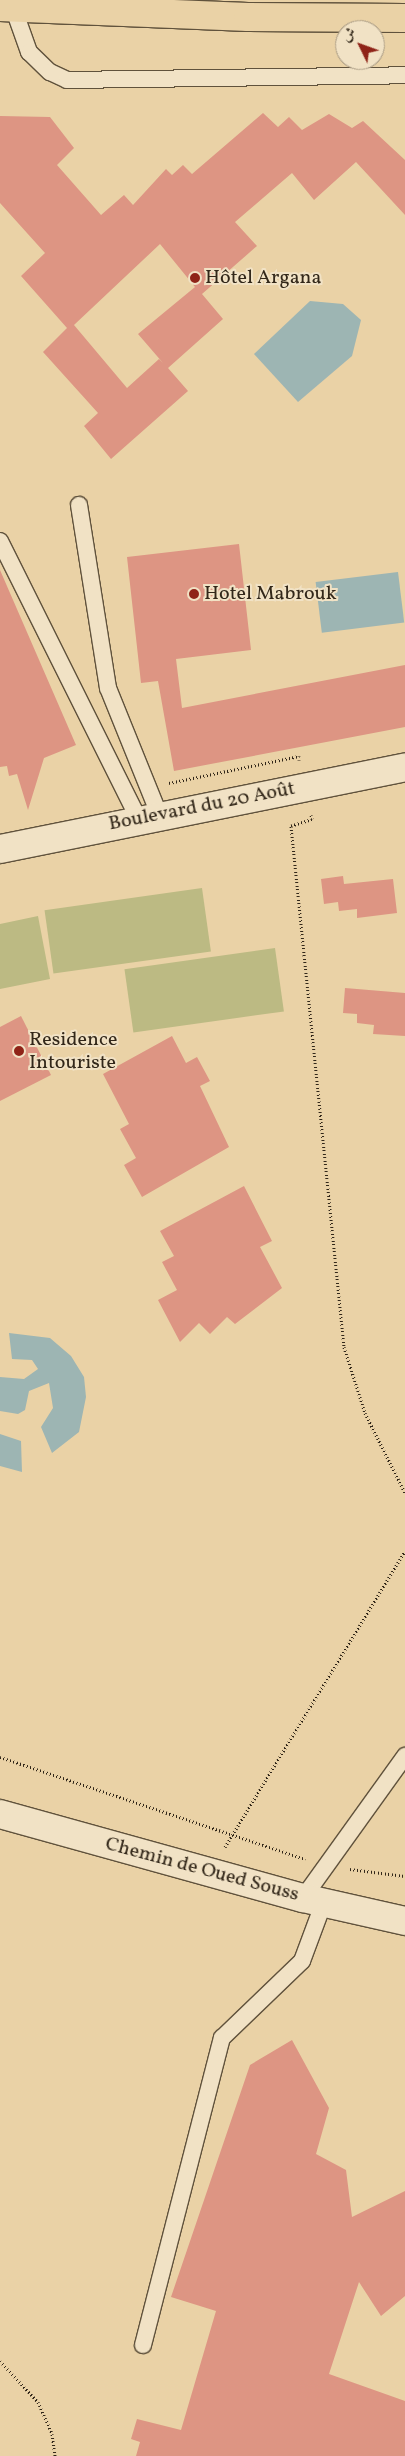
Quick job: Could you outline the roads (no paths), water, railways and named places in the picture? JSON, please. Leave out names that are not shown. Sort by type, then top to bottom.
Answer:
[{"type":"main road","points":[[6,7],[248,17],[405,18]]},
{"type":"street","name":"Boulevard du 20 Août","points":[[0,850],[148,816],[405,767]]},
{"type":"street","name":"Chemin de Oued Souss","points":[[0,1814],[313,1900],[403,1922]]},
{"type":"lane","points":[[6,7],[29,52],[50,72],[67,80],[405,75]]},
{"type":"lane","points":[[79,505],[108,688],[148,787],[148,816]]},
{"type":"lane","points":[[0,541],[148,816]]},
{"type":"lane","points":[[143,2345],[222,2038],[302,1961],[313,1900],[324,1865],[399,1774],[405,1756]]},
{"type":"water","points":[[310,301],[343,304],[361,320],[352,356],[298,402],[254,354]]},
{"type":"water","points":[[398,572],[404,623],[322,633],[316,582]]},
{"type":"water","points":[[9,1333],[50,1338],[71,1356],[84,1377],[86,1397],[79,1432],[52,1453],[41,1427],[53,1408],[49,1383],[29,1391],[25,1410],[18,1414],[0,1411],[0,1377],[24,1379],[38,1369],[32,1360],[12,1359]]},
{"type":"water","points":[[0,1434],[21,1441],[22,1472],[0,1466]]},
{"type":"place","name":"Hôtel Argana","points":[[195,278]]},
{"type":"place","name":"Hotel Mabrouk","points":[[194,594]]},
{"type":"place","name":"Residence Intouriste","points":[[19,1051]]}]
